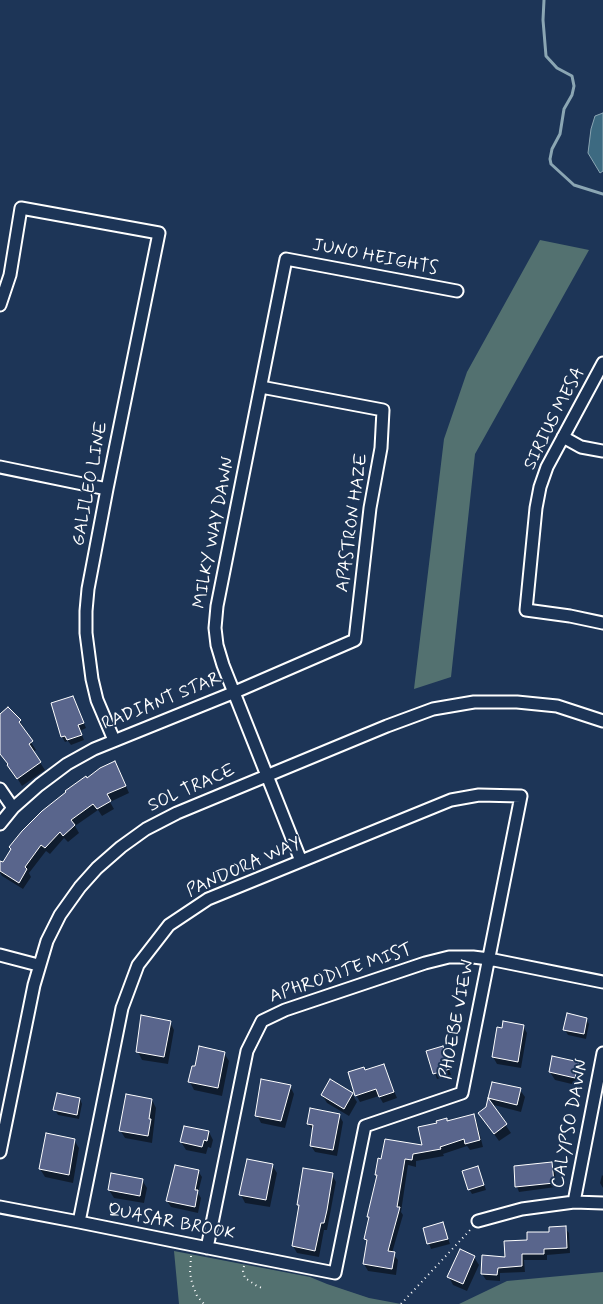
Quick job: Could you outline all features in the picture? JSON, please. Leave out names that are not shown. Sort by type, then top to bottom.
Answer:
[{"type":"street","name":"GALILEO LINE","points":[[0,305],[10,275],[21,208],[159,233],[88,589],[86,632],[89,663],[97,700],[114,740]]},
{"type":"street","name":"JUNO HEIGHTS","points":[[286,259],[457,292]]},
{"type":"street","name":"MILKY WAY DAWN","points":[[286,259],[215,628],[217,646],[223,665],[301,862]]},
{"type":"street","name":"SIRIUS MESA","points":[[603,363],[563,437],[540,487],[536,508],[526,610],[603,623]]},
{"type":"street","name":"APASTRON HAZE","points":[[261,387],[383,410],[381,448],[370,508],[355,640]]},
{"type":"street","points":[[563,437],[581,447],[603,451]]},
{"type":"street","points":[[0,467],[107,488]]},
{"type":"street","name":"RADIANT STAR","points":[[0,824],[13,808],[67,764],[114,740],[234,692],[355,640]]},
{"type":"street","name":"SOL TRACE","points":[[0,1152],[38,965],[47,941],[60,915],[86,881],[121,847],[146,830],[177,813],[387,726],[433,709],[474,702],[517,702],[557,706],[603,721]]},
{"type":"street","points":[[0,789],[13,808]]},
{"type":"street","name":"PANDORA WAY","points":[[79,1222],[122,1008],[138,965],[169,925],[208,899],[451,800],[479,795],[521,796]]},
{"type":"street","name":"PHOEBE VIEW","points":[[336,1273],[365,1126],[462,1092],[521,796]]},
{"type":"street","points":[[0,955],[38,965]]},
{"type":"street","name":"APHRODITE MIST","points":[[207,1248],[247,1051],[262,1021],[285,1010],[425,963],[449,957],[489,959],[603,982]]},
{"type":"street","name":"CALYPSO DAWN","points":[[574,1202],[603,1053]]},
{"type":"street","points":[[478,1221],[522,1209],[574,1202],[603,1203]]},
{"type":"street","name":"QUASAR BROOK","points":[[0,1207],[336,1273]]},
{"type":"path","points":[[401,1304],[478,1221]]},
{"type":"path","points":[[191,1256],[190,1273],[192,1283],[197,1296],[204,1304]]},
{"type":"path","points":[[244,1266],[245,1278],[262,1288]]},
{"type":"green space","points":[[540,240],[589,250],[475,454],[451,677],[414,689],[444,439],[467,372]]},
{"type":"green space","points":[[174,1251],[310,1277],[369,1298],[401,1304],[179,1304]]},
{"type":"green space","points":[[603,1272],[603,1304],[459,1304],[507,1281]]},
{"type":"water","points":[[603,113],[603,171],[600,173],[588,153],[591,129],[595,116]]},
{"type":"building","points":[[73,696],[84,723],[78,725],[82,735],[67,740],[65,736],[61,737],[51,703]]},
{"type":"building","points":[[8,707],[21,720],[19,722],[33,741],[29,744],[41,762],[17,779],[0,754],[0,714]]},
{"type":"building","points":[[115,761],[126,786],[107,794],[111,801],[97,809],[93,804],[71,820],[75,825],[63,836],[60,832],[45,848],[41,845],[25,867],[27,869],[19,883],[0,871],[0,861],[3,862],[11,849],[9,847],[42,811],[86,776],[87,778],[100,768]]},
{"type":"building","points":[[567,1013],[587,1018],[584,1034],[563,1030]]},
{"type":"building","points":[[141,1015],[171,1021],[164,1057],[136,1052]]},
{"type":"building","points":[[503,1021],[524,1025],[518,1062],[492,1057],[497,1027],[502,1028]]},
{"type":"building","points":[[199,1046],[225,1052],[218,1088],[188,1082],[192,1066],[195,1066]]},
{"type":"building","points":[[443,1046],[450,1069],[433,1074],[426,1051]]},
{"type":"building","points":[[552,1056],[579,1062],[575,1078],[549,1072]]},
{"type":"building","points":[[384,1064],[394,1092],[379,1097],[376,1089],[355,1096],[348,1072],[364,1067],[365,1070]]},
{"type":"building","points":[[261,1079],[291,1085],[281,1121],[255,1116]]},
{"type":"building","points":[[330,1079],[353,1093],[344,1109],[321,1095]]},
{"type":"building","points":[[492,1082],[521,1088],[517,1105],[488,1098]]},
{"type":"building","points":[[57,1093],[80,1098],[77,1115],[53,1110]]},
{"type":"building","points":[[126,1094],[152,1099],[148,1136],[119,1131]]},
{"type":"building","points":[[488,1098],[507,1124],[494,1134],[478,1113],[486,1107]]},
{"type":"building","points":[[310,1108],[340,1114],[333,1150],[310,1146],[313,1125],[307,1124]]},
{"type":"building","points":[[474,1114],[480,1140],[465,1144],[464,1139],[440,1147],[441,1149],[413,1154],[412,1160],[405,1159],[397,1207],[400,1207],[388,1251],[395,1252],[392,1269],[363,1264],[367,1240],[364,1239],[369,1217],[367,1217],[377,1175],[375,1175],[378,1158],[381,1159],[385,1139],[422,1145],[418,1127],[437,1123],[436,1121],[447,1118],[447,1121]]},
{"type":"building","points":[[184,1126],[209,1131],[207,1141],[204,1140],[202,1147],[180,1142]]},
{"type":"building","points":[[46,1133],[75,1139],[69,1175],[39,1169]]},
{"type":"building","points":[[247,1159],[273,1164],[266,1200],[239,1195]]},
{"type":"building","points":[[552,1162],[554,1183],[515,1187],[514,1166]]},
{"type":"building","points":[[175,1165],[199,1170],[195,1190],[198,1190],[195,1207],[166,1201]]},
{"type":"building","points":[[478,1166],[484,1185],[468,1190],[462,1171]]},
{"type":"building","points":[[303,1168],[333,1173],[324,1223],[321,1223],[315,1251],[292,1246]]},
{"type":"building","points":[[111,1173],[143,1179],[140,1196],[108,1190]]},
{"type":"building","points":[[443,1222],[448,1239],[427,1244],[423,1228]]},
{"type":"building","points":[[566,1226],[567,1248],[544,1249],[544,1254],[522,1254],[522,1266],[498,1268],[497,1275],[481,1274],[482,1255],[505,1257],[504,1241],[527,1240],[527,1232],[549,1232],[549,1227]]},
{"type":"building","points":[[460,1249],[475,1256],[463,1284],[447,1277]]},
{"type":"waterway","points":[[544,0],[543,20],[546,56],[557,68],[572,76],[574,86],[572,95],[564,109],[560,134],[552,149],[551,164],[574,185],[603,194]]}]
